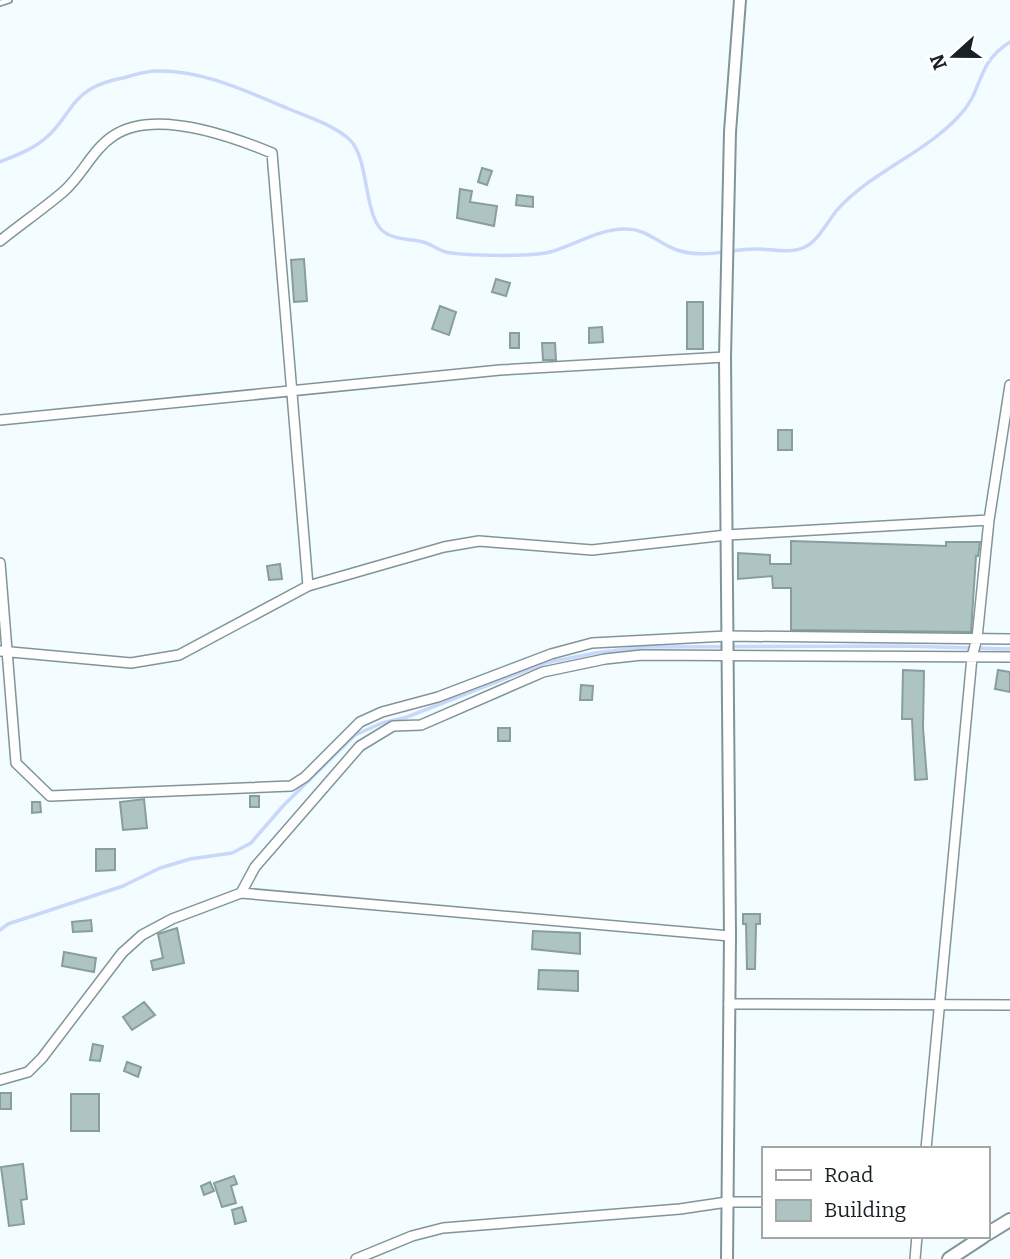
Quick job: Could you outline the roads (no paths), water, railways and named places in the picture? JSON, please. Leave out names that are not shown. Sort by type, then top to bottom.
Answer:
[{"type":"main road","points":[[989,1233],[1010,1220]]},
{"type":"main road","points":[[949,1259],[981,1238]]},
{"type":"street","points":[[727,1259],[730,936],[725,357],[730,132],[740,0]]},
{"type":"street","points":[[0,241],[64,191],[113,135],[138,126],[200,128],[227,135],[272,153],[308,586]]},
{"type":"street","points":[[0,420],[500,370],[725,357]]},
{"type":"street","points":[[926,1147],[972,657],[977,638],[989,520],[1010,385]]},
{"type":"street","points":[[4,652],[131,663],[178,655],[308,586],[444,547],[479,541],[592,550],[727,535],[989,520]]},
{"type":"street","points":[[0,563],[4,652],[16,763],[50,796],[291,786],[305,777],[360,722],[382,712],[438,697],[551,654],[592,643],[727,636],[1010,639]]},
{"type":"street","points":[[241,893],[255,867],[360,746],[393,726],[421,725],[543,672],[605,659],[642,655],[1010,657]]},
{"type":"street","points":[[0,1080],[28,1072],[42,1058],[122,953],[142,935],[172,919],[241,893],[730,936]]},
{"type":"street","points":[[729,1004],[1010,1005]]},
{"type":"street","points":[[356,1259],[412,1236],[443,1228],[680,1209],[727,1202],[762,1202]]},
{"type":"street","points":[[915,1259],[917,1238]]},
{"type":"lane","points":[[0,3],[9,0]]},
{"type":"waterway","points":[[0,162],[43,141],[83,94],[93,88],[142,73],[172,71],[206,77],[240,89],[343,134],[356,148],[361,160],[370,204],[379,227],[391,236],[423,242],[446,252],[541,254],[617,229],[641,231],[687,253],[793,250],[805,247],[814,240],[837,210],[865,185],[930,141],[959,116],[973,96],[990,59],[1010,42]]},
{"type":"waterway","points":[[0,930],[8,924],[123,886],[160,868],[190,859],[232,853],[251,843],[283,806],[355,735],[545,663],[644,647],[902,646],[1010,649]]}]
